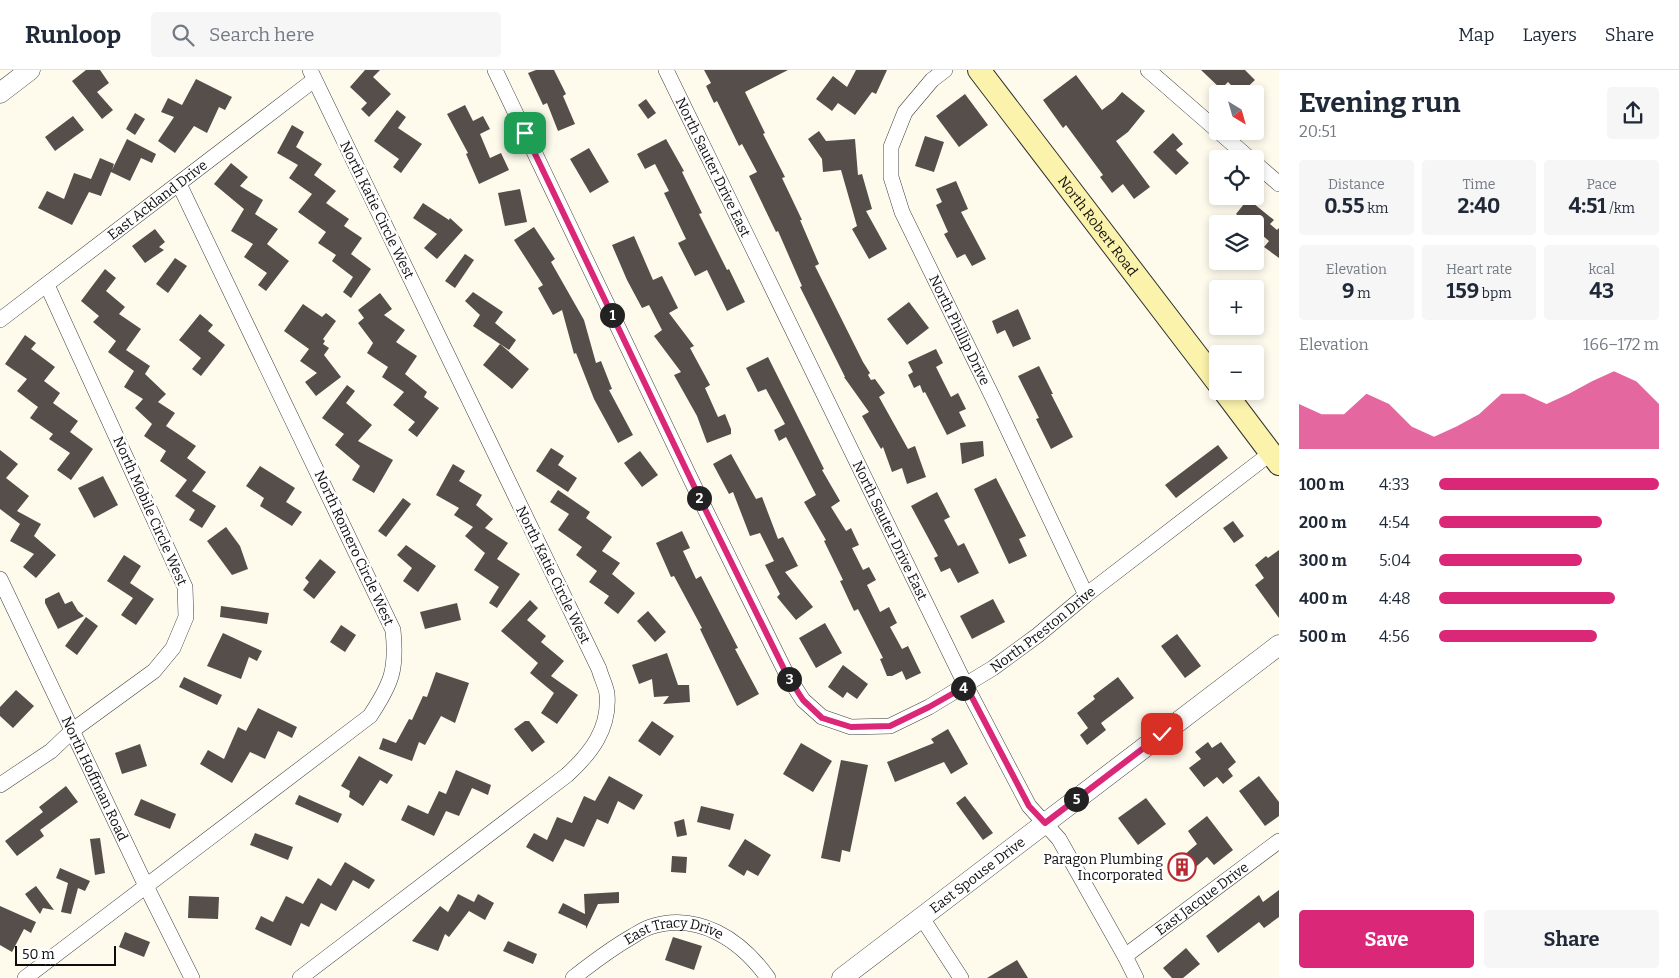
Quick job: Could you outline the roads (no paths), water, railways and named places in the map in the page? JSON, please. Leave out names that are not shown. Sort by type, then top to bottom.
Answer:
[{"type":"main road","name":"North Robert Road","points":[[979,70],[1209,371]]},
{"type":"main road","points":[[1231,400],[1275,459]]},
{"type":"street","points":[[0,93],[30,70]]},
{"type":"street","name":"North Preston Drive","points":[[495,70],[709,518],[787,675],[803,700],[822,718],[851,727],[890,726],[966,686],[1038,635],[1086,595],[1275,459]]},
{"type":"street","name":"North Sauter Drive East","points":[[666,70],[966,686],[1029,806],[1059,839],[1136,978]]},
{"type":"street","name":"North Phillip Drive","points":[[946,70],[932,80],[905,112],[891,147],[891,177],[902,212],[1086,595]]},
{"type":"street","points":[[1148,70],[1209,123]]},
{"type":"street","name":"East Ackland Drive","points":[[0,320],[180,184],[312,75]]},
{"type":"street","name":"North Katie Circle West","points":[[300,978],[567,775],[586,757],[598,738],[606,717],[607,693],[598,668],[312,75]]},
{"type":"street","points":[[1228,140],[1240,150]]},
{"type":"street","points":[[1264,171],[1279,184]]},
{"type":"street","name":"North Romero Circle West","points":[[25,978],[370,716],[384,696],[393,671],[395,654],[393,630],[180,184]]},
{"type":"street","name":"North Mobile Circle West","points":[[0,785],[51,751],[73,730],[154,671],[173,648],[186,617],[185,587],[47,285]]},
{"type":"street","name":"North Hoffman Road","points":[[0,579],[146,886],[192,978]]},
{"type":"street","name":"East Spouse Drive","points":[[842,978],[1279,645]]},
{"type":"street","name":"East Jacque Drive","points":[[1125,956],[1279,841]]},
{"type":"street","points":[[922,918],[961,978]]},
{"type":"street","name":"East Tracy Drive","points":[[573,978],[615,947],[649,927],[677,922],[708,927],[732,941],[758,964],[768,978]]},
{"type":"place","name":"Paragon Plumbing Incorporated","points":[[1182,867]]}]
